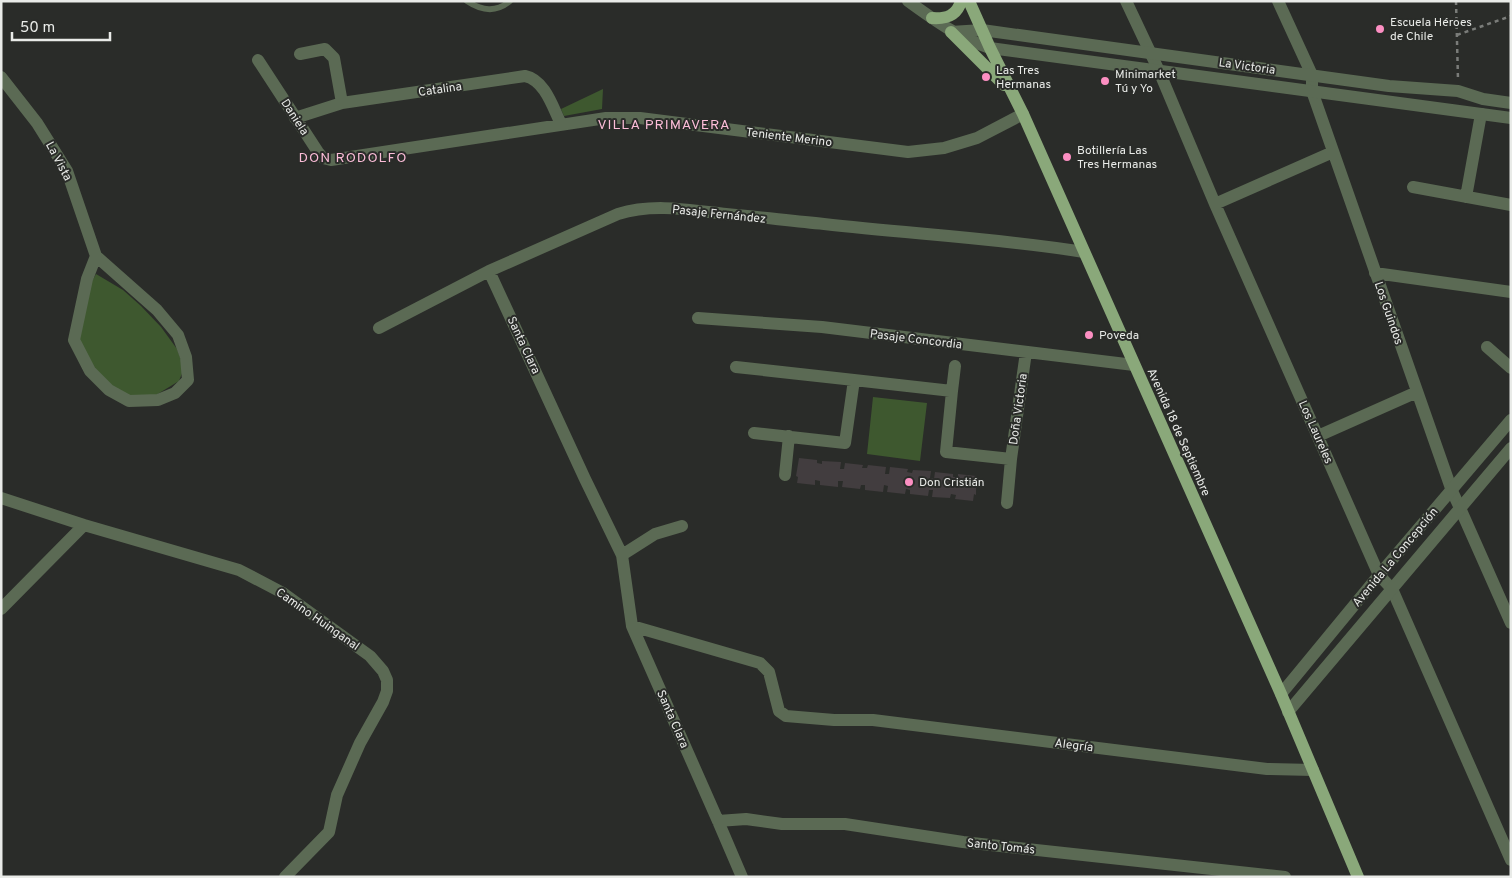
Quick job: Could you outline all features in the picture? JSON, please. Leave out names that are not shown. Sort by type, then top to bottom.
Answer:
[{"type":"main road","points":[[932,18],[942,19],[950,17],[957,10],[961,1]]},
{"type":"main road","name":"Avenida 18 de Septiembre","points":[[969,1],[1023,114],[1281,694],[1358,877]]},
{"type":"main road","points":[[951,32],[1012,92]]},
{"type":"street","name":"La Victoria","points":[[908,1],[951,32],[990,48],[1511,118]]},
{"type":"street","name":"Los Laureles","points":[[1126,1],[1159,70],[1215,204],[1379,575],[1392,589],[1511,860]]},
{"type":"street","name":"Los Guindos","points":[[1278,1],[1312,75],[1312,91],[1452,491],[1511,623]]},
{"type":"street","name":"La Victoria","points":[[951,32],[982,30],[1389,86],[1458,91],[1483,99],[1511,103]]},
{"type":"street","points":[[300,54],[325,49],[328,51],[334,58],[342,103]]},
{"type":"street","name":"Daniela","points":[[258,60],[323,158],[341,160]]},
{"type":"street","name":"Catalina","points":[[295,118],[342,103],[525,76],[537,82],[561,124]]},
{"type":"street","name":"La Vista","points":[[1,77],[37,123],[67,171],[96,256]]},
{"type":"street","name":"Teniente Merino","points":[[341,160],[606,118],[640,118],[908,152],[944,148],[977,138],[1023,114]]},
{"type":"street","points":[[1466,196],[1481,114]]},
{"type":"street","points":[[1215,204],[1333,152]]},
{"type":"street","points":[[1413,186],[1511,205]]},
{"type":"street","name":"Pasaje Fernández","points":[[379,328],[490,271],[618,214],[633,210],[653,208],[1006,241],[1084,252]]},
{"type":"street","points":[[96,256],[157,310],[178,335],[186,357],[188,380],[175,393],[158,400],[129,401],[109,390],[90,371],[74,340],[87,278],[96,256]]},
{"type":"street","name":"Santa Clara","points":[[490,271],[622,555],[632,626],[742,877]]},
{"type":"street","points":[[1375,273],[1511,292]]},
{"type":"street","name":"Pasaje Concordia","points":[[698,318],[822,327],[1134,365]]},
{"type":"street","points":[[1487,347],[1511,368]]},
{"type":"street","name":"Doña Victoria","points":[[955,366],[946,452],[1011,459],[1026,352]]},
{"type":"street","points":[[736,367],[952,391]]},
{"type":"street","points":[[754,433],[845,442],[854,380]]},
{"type":"street","points":[[1318,436],[1417,392]]},
{"type":"street","name":"Avenida La Concepción","points":[[1281,694],[1511,420]]},
{"type":"street","points":[[786,475],[789,436]]},
{"type":"street","name":"Avenida La Concepción","points":[[1288,712],[1511,448]]},
{"type":"street","points":[[1007,503],[1011,459]]},
{"type":"street","name":"Camino Huinganal","points":[[1,498],[84,525],[239,570],[283,593],[370,656],[383,670],[387,680],[384,702],[360,743],[337,796],[329,832],[285,877]]},
{"type":"street","points":[[1,609],[84,525]]},
{"type":"street","points":[[622,555],[655,534],[682,526]]},
{"type":"street","name":"Alegría","points":[[632,626],[760,662],[769,672],[780,711],[786,716],[834,720],[873,720],[1267,769],[1313,770]]},
{"type":"street","name":"Santo Tomás","points":[[718,820],[746,819],[782,824],[845,824],[963,842],[1285,877]]},
{"type":"lane","points":[[467,1],[479,8],[490,10],[504,6],[510,1]]},
{"type":"path","points":[[1456,1],[1458,91]]},
{"type":"path","points":[[1457,35],[1511,16]]},
{"type":"green space","points":[[603,89],[602,109],[564,116],[561,109]]},
{"type":"green space","points":[[96,274],[123,290],[161,327],[177,349],[184,368],[179,381],[156,395],[133,398],[109,388],[92,370],[78,341],[86,292]]},
{"type":"green space","points":[[873,397],[927,403],[920,461],[867,454]]},
{"type":"building","points":[[799,458],[817,460],[817,463],[822,464],[822,461],[841,462],[840,469],[844,469],[845,463],[863,465],[862,468],[867,468],[868,465],[886,467],[885,474],[889,474],[890,467],[908,469],[907,472],[912,473],[913,470],[931,471],[930,478],[934,479],[935,472],[953,474],[953,477],[958,477],[958,474],[976,476],[976,495],[974,494],[973,501],[955,499],[956,495],[951,494],[950,498],[932,497],[933,490],[929,490],[928,496],[910,494],[910,490],[906,489],[905,494],[887,492],[888,486],[884,485],[883,492],[865,490],[865,485],[861,485],[860,489],[842,487],[843,481],[838,481],[838,487],[820,485],[820,481],[815,480],[815,485],[797,483],[798,477],[796,476]]},
{"type":"place","name":"Escuela Héroes de Chile","points":[[1380,29]]},
{"type":"place","name":"Las Tres Hermanas","points":[[986,77]]},
{"type":"place","name":"Minimarket Tú y Yo","points":[[1105,81]]},
{"type":"place","name":"Botillería Las Tres Hermanas","points":[[1067,157]]},
{"type":"place","name":"Poveda","points":[[1089,335]]},
{"type":"place","name":"Don Cristián","points":[[909,482]]},
{"type":"district","name":"VILLA PRIMAVERA","points":[[664,124]]},
{"type":"district","name":"DON RODOLFO","points":[[353,157]]}]
